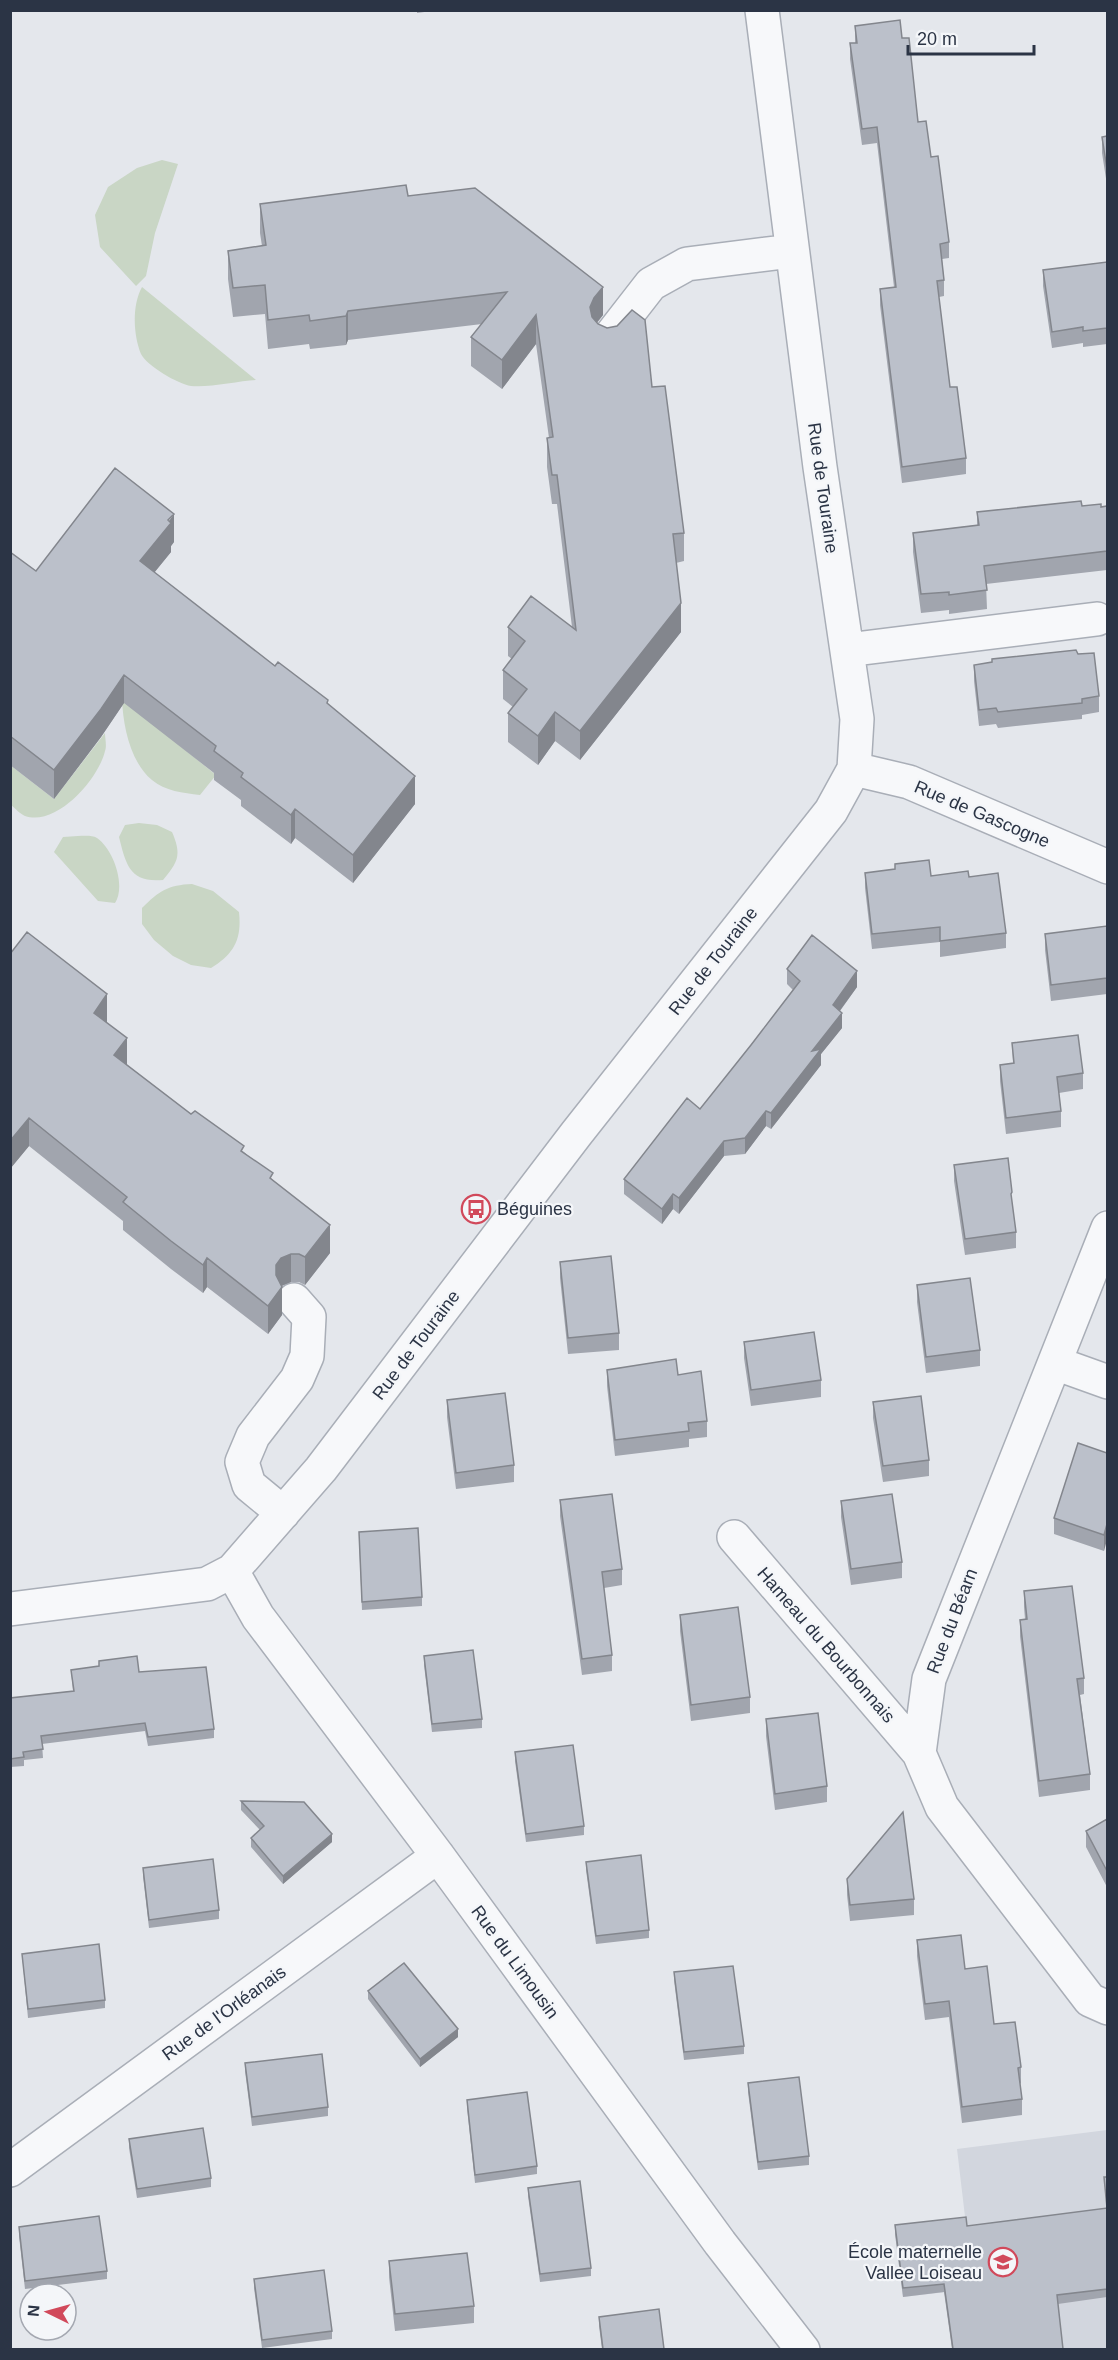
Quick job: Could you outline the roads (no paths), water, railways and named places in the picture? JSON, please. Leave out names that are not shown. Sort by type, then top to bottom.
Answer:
[{"type":"street","name":"Rue de Touraine","points":[[10,1609],[207,1584],[232,1571],[321,1469],[576,1134],[824,819],[854,769],[857,719],[819,467],[762,10]]},
{"type":"street","points":[[609,338],[651,284],[687,264],[792,251]]},
{"type":"street","points":[[847,650],[1097,619]]},
{"type":"street","name":"Rue de Gascogne","points":[[854,769],[909,782],[1107,867]]},
{"type":"street","name":"Rue du Béarn","points":[[919,1753],[929,1679],[1107,1228]]},
{"type":"street","points":[[283,1514],[249,1485],[243,1461],[253,1436],[297,1379],[307,1356],[309,1317],[294,1300]]},
{"type":"street","points":[[1055,1363],[1107,1382]]},
{"type":"street","name":"Hameau du Bourbonnais","points":[[734,1537],[919,1753]]},
{"type":"street","name":"Rue du Limousin","points":[[232,1571],[258,1617],[438,1856],[720,2244],[803,2349]]},
{"type":"street","points":[[919,1753],[942,1807],[1090,2000],[1107,2008]]},
{"type":"street","name":"Rue de l'Orléanais","points":[[10,2170],[438,1856]]},
{"type":"place","name":"Béguines","points":[[476,1209]]},
{"type":"place","name":"École maternelle Vallee Loiseau","points":[[1003,2262]]}]
